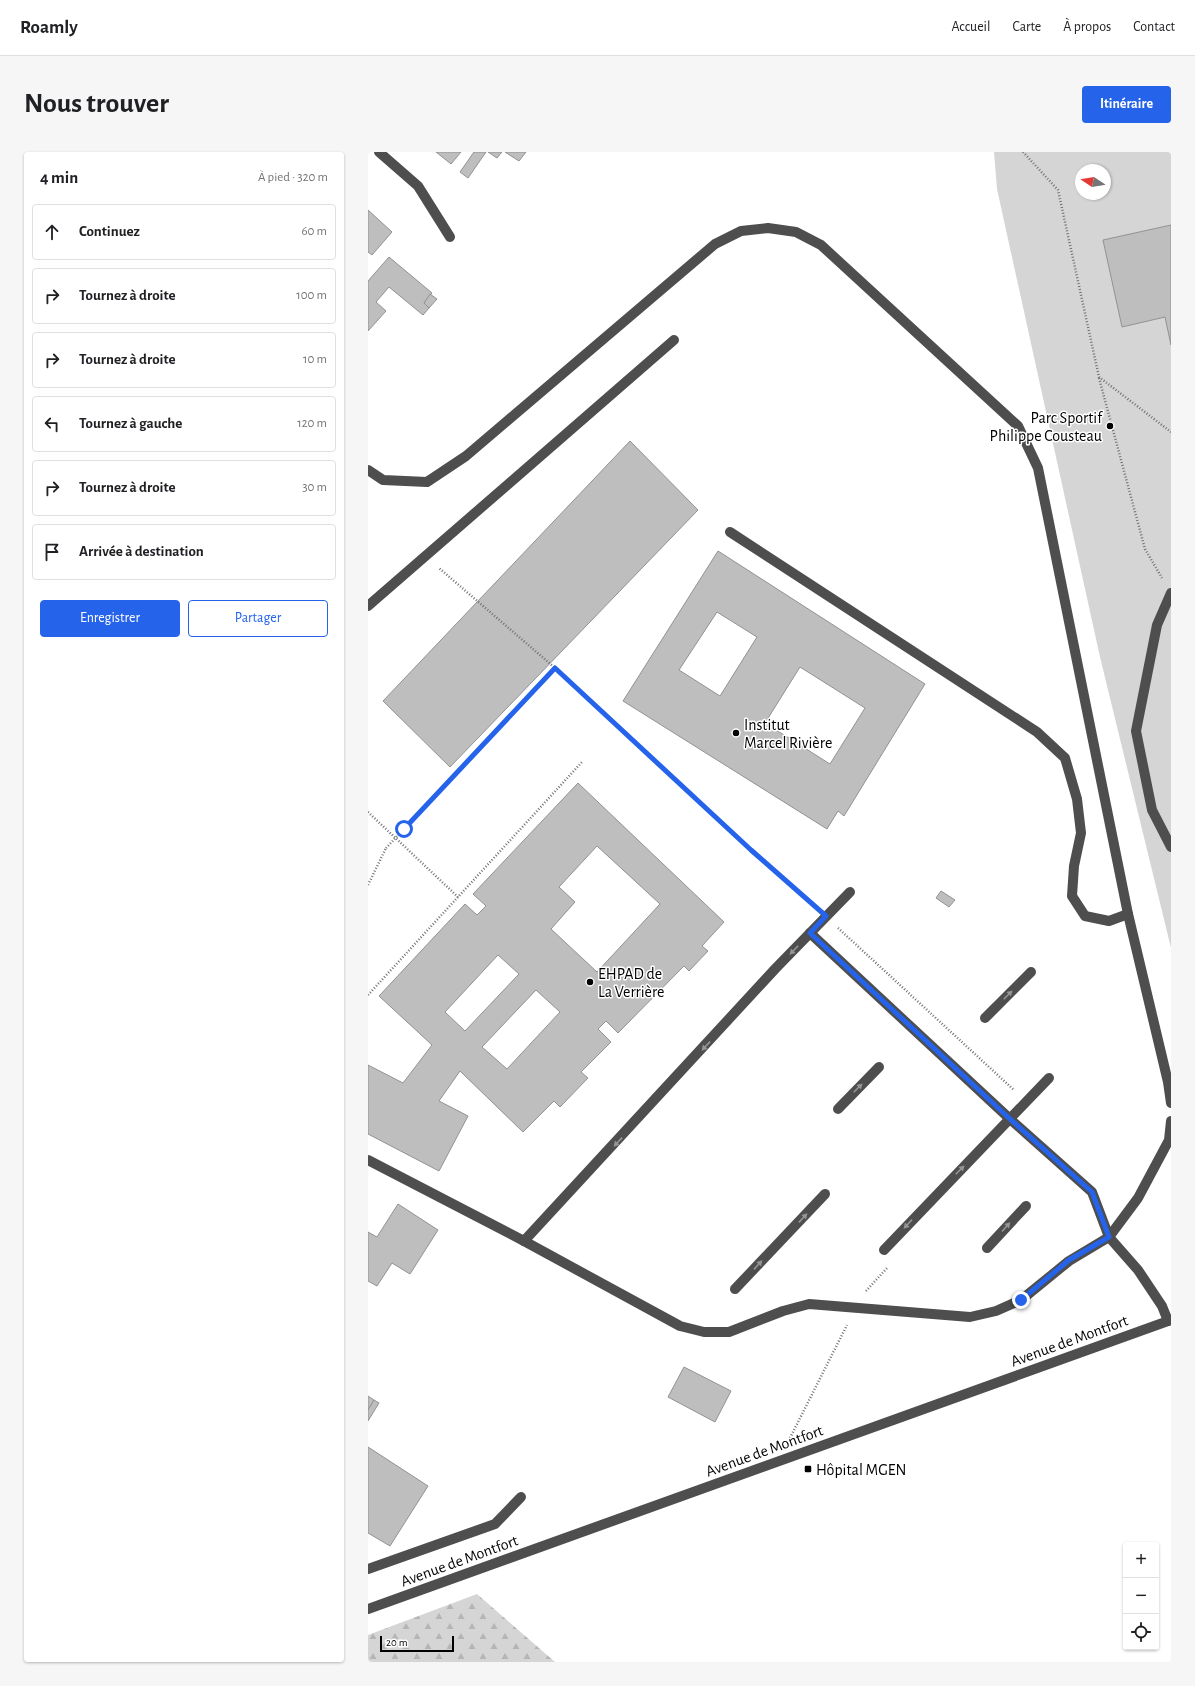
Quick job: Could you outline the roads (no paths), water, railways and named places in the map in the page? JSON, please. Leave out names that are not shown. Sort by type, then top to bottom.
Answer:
[{"type":"street","points":[[379,152],[418,186],[450,237]]},
{"type":"street","points":[[368,470],[383,480],[427,482],[466,456],[715,244],[741,231],[768,228],[796,232],[821,245],[1018,426],[1038,468],[1128,914],[1168,1082],[1171,1103]]},
{"type":"street","points":[[368,606],[674,340]]},
{"type":"street","points":[[730,532],[1037,732],[1065,758],[1077,799],[1081,833],[1074,866],[1072,896],[1086,916],[1109,921],[1128,914]]},
{"type":"street","points":[[1171,593],[1157,625],[1136,731],[1152,810],[1171,847]]},
{"type":"street","points":[[524,1241],[810,933],[850,892]]},
{"type":"street","points":[[810,933],[1010,1119],[1092,1192],[1109,1237],[1138,1270],[1162,1306],[1169,1320]]},
{"type":"street","points":[[985,1018],[1031,972]]},
{"type":"street","points":[[838,1109],[879,1067]]},
{"type":"street","points":[[884,1250],[1049,1078]]},
{"type":"street","points":[[368,1160],[524,1241],[680,1326],[704,1332],[729,1332],[783,1310],[809,1304],[856,1309],[970,1317],[996,1311],[1021,1300],[1069,1260],[1109,1237],[1138,1198],[1169,1140],[1171,1121]]},
{"type":"street","points":[[735,1289],[825,1194]]},
{"type":"street","points":[[986,1248],[1026,1206]]},
{"type":"street","name":"Avenue de Montfort","points":[[368,1609],[1169,1320]]},
{"type":"street","points":[[368,1570],[495,1524],[521,1497]]},
{"type":"place","name":"Parc Sportif Philippe Cousteau","points":[[1110,426]]},
{"type":"place","name":"Institut Marcel Rivière","points":[[736,733]]},
{"type":"place","name":"EHPAD de La Verrière","points":[[590,982]]},
{"type":"place","name":"Hôpital MGEN","points":[[808,1469]]}]
